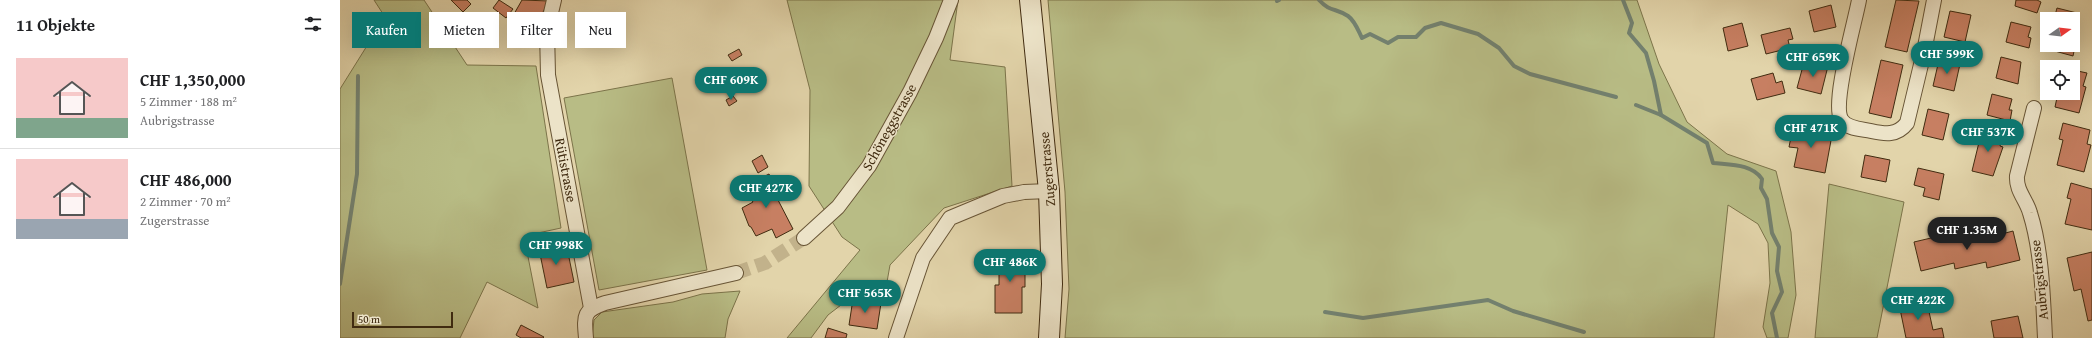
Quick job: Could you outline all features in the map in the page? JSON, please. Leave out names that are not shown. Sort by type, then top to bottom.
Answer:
[{"type":"main road","name":"Zugerstrasse","points":[[1030,0],[1050,191],[1052,284],[1049,338]]},
{"type":"street","name":"Rütistrasse","points":[[554,0],[547,30],[548,75],[591,308],[586,313],[586,338]]},
{"type":"street","name":"Schöneggstrasse","points":[[804,238],[838,207],[870,166],[910,92],[936,38],[951,0]]},
{"type":"street","points":[[1860,0],[1841,84],[1838,112],[1841,120],[1847,125],[1888,134],[1902,129],[1907,123],[1923,56],[1934,0]]},
{"type":"street","name":"Aubrigstrasse","points":[[2034,108],[2016,183],[2030,212],[2039,257],[2043,290],[2045,338]]},
{"type":"street","points":[[896,338],[923,258],[950,218],[1003,196],[1024,192],[1050,191]]},
{"type":"street","points":[[591,308],[605,302],[736,273]]},
{"type":"green space","points":[[374,0],[424,0],[432,12],[429,12],[429,48],[456,48],[467,65],[536,66],[561,228],[524,236],[538,308],[487,282],[460,338],[340,338],[340,89],[366,48],[421,48],[421,12],[382,12]]},
{"type":"green space","points":[[787,0],[958,0],[950,60],[1005,67],[1012,186],[944,208],[890,265],[887,282],[852,291],[841,305],[828,315],[811,338],[787,338],[860,250],[842,237],[809,186],[810,90]]},
{"type":"green space","points":[[1048,0],[1637,0],[1659,64],[1687,122],[1727,154],[1776,171],[1791,232],[1796,295],[1788,338],[1767,338],[1763,327],[1770,283],[1768,243],[1758,224],[1728,205],[1714,338],[1065,338],[1069,289],[1065,192]]},
{"type":"green space","points":[[672,78],[707,270],[599,290],[564,98]]},
{"type":"green space","points":[[1829,184],[1904,202],[1877,338],[1815,338]]},
{"type":"green space","points":[[740,291],[728,319],[725,338],[592,338],[594,320],[602,312],[673,302],[702,294]]},
{"type":"building","points":[[451,0],[467,0],[471,4],[463,12]]},
{"type":"building","points":[[499,0],[513,9],[511,12],[507,12],[506,18],[493,8]]},
{"type":"building","points":[[522,0],[549,1],[543,12],[515,12]]},
{"type":"building","points":[[1896,0],[1919,1],[1907,52],[1885,47]]},
{"type":"building","points":[[2016,0],[2037,0],[2041,2],[2037,13],[2015,6]]},
{"type":"building","points":[[1831,5],[1836,27],[1814,32],[1809,11]]},
{"type":"building","points":[[2057,8],[2073,12],[2056,12]]},
{"type":"building","points":[[1950,11],[1971,15],[1965,42],[1944,37]]},
{"type":"building","points":[[2011,22],[2031,27],[2028,37],[2031,38],[2029,48],[2006,42]]},
{"type":"building","points":[[1742,23],[1748,46],[1728,51],[1723,28]]},
{"type":"building","points":[[1790,28],[1793,39],[1788,40],[1790,48],[1766,54],[1761,35]]},
{"type":"building","points":[[739,49],[742,55],[732,61],[728,55]]},
{"type":"building","points":[[2058,52],[2074,52],[2073,56]]},
{"type":"building","points":[[2001,57],[2021,62],[2018,84],[1996,78]]},
{"type":"building","points":[[1881,60],[1903,65],[1891,118],[1869,113]]},
{"type":"building","points":[[1939,60],[1960,64],[1954,91],[1933,86]]},
{"type":"building","points":[[1814,62],[1828,66],[1821,94],[1797,88],[1803,66],[1812,68]]},
{"type":"building","points":[[2080,72],[2087,73],[2083,86],[2086,87],[2079,113],[2055,107],[2056,100],[2080,100]]},
{"type":"building","points":[[1773,73],[1776,83],[1782,81],[1785,93],[1757,100],[1751,79]]},
{"type":"building","points":[[1992,94],[2012,99],[2009,110],[2012,110],[2010,121],[1987,115]]},
{"type":"building","points":[[733,96],[737,101],[729,106],[726,100]]},
{"type":"building","points":[[1928,109],[1949,114],[1943,140],[1922,135]]},
{"type":"building","points":[[2063,123],[2090,130],[2087,144],[2091,145],[2084,172],[2057,165],[2063,140],[2059,139]]},
{"type":"building","points":[[1793,127],[1832,135],[1825,173],[1794,167],[1798,148],[1789,147]]},
{"type":"building","points":[[1982,130],[2003,135],[2000,146],[2003,147],[1993,176],[1972,171]]},
{"type":"building","points":[[762,155],[768,167],[758,173],[752,161]]},
{"type":"building","points":[[1865,155],[1890,160],[1886,182],[1861,177]]},
{"type":"building","points":[[1918,168],[1944,174],[1939,200],[1923,196],[1925,188],[1914,185]]},
{"type":"building","points":[[769,174],[781,198],[778,200],[793,229],[776,238],[772,229],[756,236],[749,226],[742,208],[753,202],[746,191],[759,184],[757,180]]},
{"type":"building","points":[[2071,183],[2092,189],[2092,230],[2065,224],[2071,199],[2067,198]]},
{"type":"building","points":[[2013,231],[2020,260],[1987,268],[1986,262],[1955,269],[1954,263],[1921,271],[1914,242],[1948,234],[1949,240],[1981,232],[1983,239]]},
{"type":"building","points":[[566,243],[574,282],[547,288],[539,249]]},
{"type":"building","points":[[2092,252],[2092,320],[2088,321],[2081,289],[2074,291],[2067,258]]},
{"type":"building","points":[[999,253],[1025,253],[1025,287],[1022,287],[1022,313],[995,313],[995,285],[999,285]]},
{"type":"building","points":[[1926,298],[1933,330],[1942,328],[1944,338],[1906,338],[1899,304]]},
{"type":"building","points":[[853,299],[881,303],[877,329],[849,325]]},
{"type":"building","points":[[2018,316],[2023,338],[1994,338],[1991,321]]},
{"type":"building","points":[[521,325],[544,337],[521,338],[516,335]]},
{"type":"building","points":[[828,328],[847,334],[846,338],[825,338]]},
{"type":"waterway","points":[[1319,0],[1326,6],[1348,16],[1353,20],[1362,38],[1370,34],[1388,43],[1398,37],[1416,37],[1425,28],[1441,23],[1478,34],[1499,48],[1514,66],[1530,74],[1616,97]]},
{"type":"waterway","points":[[1623,0],[1632,23],[1629,33],[1646,53],[1661,115]]},
{"type":"waterway","points":[[340,284],[357,174],[358,76]]},
{"type":"waterway","points":[[1636,105],[1661,115],[1707,143],[1713,163],[1747,168],[1753,170],[1762,179],[1761,188],[1767,199],[1772,233],[1779,247],[1777,271],[1782,292],[1772,313],[1777,338]]},
{"type":"waterway","points":[[1325,312],[1363,318],[1488,300],[1513,311],[1584,332]]},
{"type":"tunnel","points":[[736,273],[765,263],[804,238]]}]
